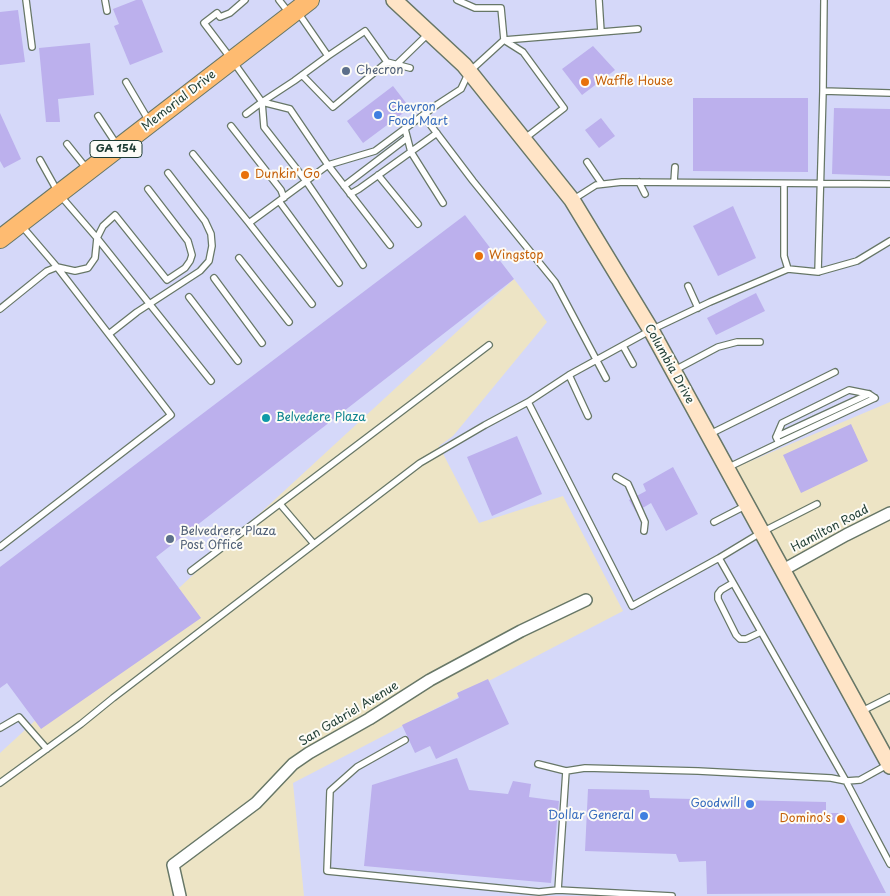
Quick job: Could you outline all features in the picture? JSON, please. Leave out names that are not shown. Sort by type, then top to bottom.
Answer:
[{"type":"main road","name":"Columbia Drive","points":[[394,0],[464,65],[572,200],[651,330],[890,764]]},
{"type":"main road","name":"Memorial Drive","points":[[0,239],[299,8]]},
{"type":"street","name":"Hamilton Road","points":[[783,570],[890,513]]},
{"type":"street","name":"San Gabriel Avenue","points":[[180,896],[173,865],[256,803],[293,764],[430,680],[521,631],[586,600]]},
{"type":"lane","points":[[26,0],[32,47]]},
{"type":"lane","points":[[106,0],[107,11]]},
{"type":"lane","points":[[245,0],[230,13],[220,17],[217,13],[204,23],[262,102],[264,126],[306,182],[363,265]]},
{"type":"lane","points":[[279,0],[299,8],[328,56]]},
{"type":"lane","points":[[457,0],[474,8],[501,8],[504,40]]},
{"type":"lane","points":[[481,0],[481,8]]},
{"type":"lane","points":[[599,0],[601,32]]},
{"type":"lane","points":[[818,272],[824,0]]},
{"type":"lane","points":[[249,223],[328,165],[375,151],[461,89],[469,72],[504,40],[638,29]]},
{"type":"lane","points":[[246,114],[365,31],[387,62],[410,68]]},
{"type":"lane","points":[[396,64],[429,33]]},
{"type":"lane","points":[[504,40],[523,52],[564,108],[523,139]]},
{"type":"lane","points":[[302,76],[333,107],[387,62]]},
{"type":"lane","points":[[126,82],[150,123]]},
{"type":"lane","points":[[823,91],[890,93]]},
{"type":"lane","points":[[262,102],[290,109],[328,165],[390,245]]},
{"type":"lane","points":[[423,115],[473,181],[555,282],[606,378]]},
{"type":"lane","points":[[98,116],[118,148]]},
{"type":"lane","points":[[231,126],[281,190],[282,199],[339,283]]},
{"type":"lane","points":[[405,129],[411,152],[443,203]]},
{"type":"lane","points":[[350,194],[437,133]]},
{"type":"lane","points":[[344,186],[407,138]]},
{"type":"lane","points":[[67,144],[88,171]]},
{"type":"lane","points":[[193,154],[312,304]]},
{"type":"lane","points":[[40,160],[59,194],[97,238],[212,381]]},
{"type":"lane","points":[[586,162],[602,184]]},
{"type":"lane","points":[[674,167],[674,182]]},
{"type":"lane","points":[[109,334],[200,271],[209,261],[212,246],[211,234],[205,221],[168,174]]},
{"type":"lane","points":[[378,175],[418,224]]},
{"type":"lane","points":[[572,200],[596,185],[622,182],[890,184]]},
{"type":"lane","points":[[639,182],[645,194]]},
{"type":"lane","points":[[784,184],[784,256],[788,270]]},
{"type":"lane","points":[[148,189],[184,235],[192,255],[185,268],[167,280]]},
{"type":"lane","points":[[0,309],[47,271],[57,267],[75,271],[88,268],[95,258],[97,238],[103,226],[115,215],[173,288]]},
{"type":"lane","points":[[0,547],[171,415],[57,267],[20,224]]},
{"type":"lane","points":[[0,783],[48,749],[420,463],[528,402],[569,375],[651,330],[788,270],[818,272],[858,261],[890,241]]},
{"type":"lane","points":[[239,258],[289,322]]},
{"type":"lane","points":[[214,278],[262,343]]},
{"type":"lane","points":[[688,286],[698,308]]},
{"type":"lane","points":[[189,297],[238,361]]},
{"type":"lane","points":[[673,371],[718,347],[737,342],[760,342]]},
{"type":"lane","points":[[191,571],[489,345]]},
{"type":"lane","points":[[623,346],[633,364]]},
{"type":"lane","points":[[709,435],[834,372]]},
{"type":"lane","points":[[569,375],[588,416]]},
{"type":"lane","points":[[849,390],[869,394],[875,398],[778,440],[782,422],[849,390]]},
{"type":"lane","points":[[727,468],[869,394]]},
{"type":"lane","points":[[528,402],[632,606],[762,532],[817,504]]},
{"type":"lane","points":[[616,477],[628,484],[646,522],[644,532]]},
{"type":"lane","points":[[280,504],[314,544]]},
{"type":"lane","points":[[714,522],[747,505]]},
{"type":"lane","points":[[719,558],[846,781],[890,864]]},
{"type":"lane","points":[[733,583],[721,590],[718,594],[718,599],[736,635],[740,639],[746,639],[761,632]]},
{"type":"lane","points":[[860,712],[890,697]]},
{"type":"lane","points":[[0,728],[19,717],[48,749]]},
{"type":"lane","points":[[405,740],[357,767],[330,791],[327,871],[539,892],[558,890],[672,896]]},
{"type":"lane","points":[[538,764],[566,771],[585,768],[698,771],[831,778],[846,781],[860,780],[890,764]]},
{"type":"lane","points":[[558,890],[566,771]]},
{"type":"shaded area","points":[[0,0],[890,0],[890,402],[727,471],[890,765],[890,896],[304,896],[293,783],[623,611],[563,496],[479,523],[439,446],[453,436],[547,322],[514,279],[0,753]]},
{"type":"building","points":[[136,0],[142,0],[163,52],[130,65],[114,26],[119,24],[113,9]]},
{"type":"building","points":[[18,10],[25,62],[0,65],[0,12]]},
{"type":"building","points":[[90,43],[94,95],[58,99],[60,122],[46,122],[39,48]]},
{"type":"building","name":"Waffle House","points":[[593,46],[615,70],[582,95],[562,69]]},
{"type":"building","name":"Chevron Food Mart","points":[[393,86],[410,108],[363,143],[347,121]]},
{"type":"building","points":[[693,98],[808,98],[808,172],[693,171]]},
{"type":"building","points":[[834,108],[890,109],[890,176],[832,174]]},
{"type":"building","points":[[0,113],[21,159],[4,168],[0,161]]},
{"type":"building","points":[[601,118],[615,136],[599,148],[585,130]]},
{"type":"building","points":[[733,206],[756,258],[718,276],[693,226]]},
{"type":"building","name":"Belvedere Plaza","points":[[465,215],[514,279],[156,557],[201,618],[41,729],[7,683],[0,688],[0,567]]},
{"type":"building","points":[[756,293],[765,311],[716,335],[707,318]]},
{"type":"building","points":[[851,424],[868,461],[801,493],[783,455]]},
{"type":"building","points":[[517,436],[542,494],[492,516],[467,457]]},
{"type":"building","points":[[673,467],[698,514],[666,531],[651,503],[636,512],[629,500],[646,491],[643,484]]},
{"type":"building","points":[[488,679],[509,724],[436,759],[430,746],[415,753],[402,725],[459,698],[457,693]]},
{"type":"building","points":[[457,758],[469,790],[508,794],[513,781],[531,784],[529,797],[559,801],[551,883],[364,866],[372,785]]},
{"type":"building","points":[[588,789],[649,790],[650,798],[826,802],[826,813],[845,813],[886,893],[707,894],[706,861],[679,862],[676,854],[585,851]]},
{"type":"place","name":"Checron","points":[[346,71]]},
{"type":"place","name":"Waffle House","points":[[585,82]]},
{"type":"place","name":"Chevron Food Mart","points":[[378,115]]},
{"type":"place","name":"Dunkin' Go","points":[[245,175]]},
{"type":"place","name":"Wingstop","points":[[479,256]]},
{"type":"place","name":"Belvedere Plaza","points":[[266,418]]},
{"type":"place","name":"Belvedrere Plaza Post Office","points":[[170,539]]},
{"type":"place","name":"Goodwill","points":[[750,804]]},
{"type":"place","name":"Dollar General","points":[[644,816]]},
{"type":"place","name":"Domino's","points":[[841,819]]}]
